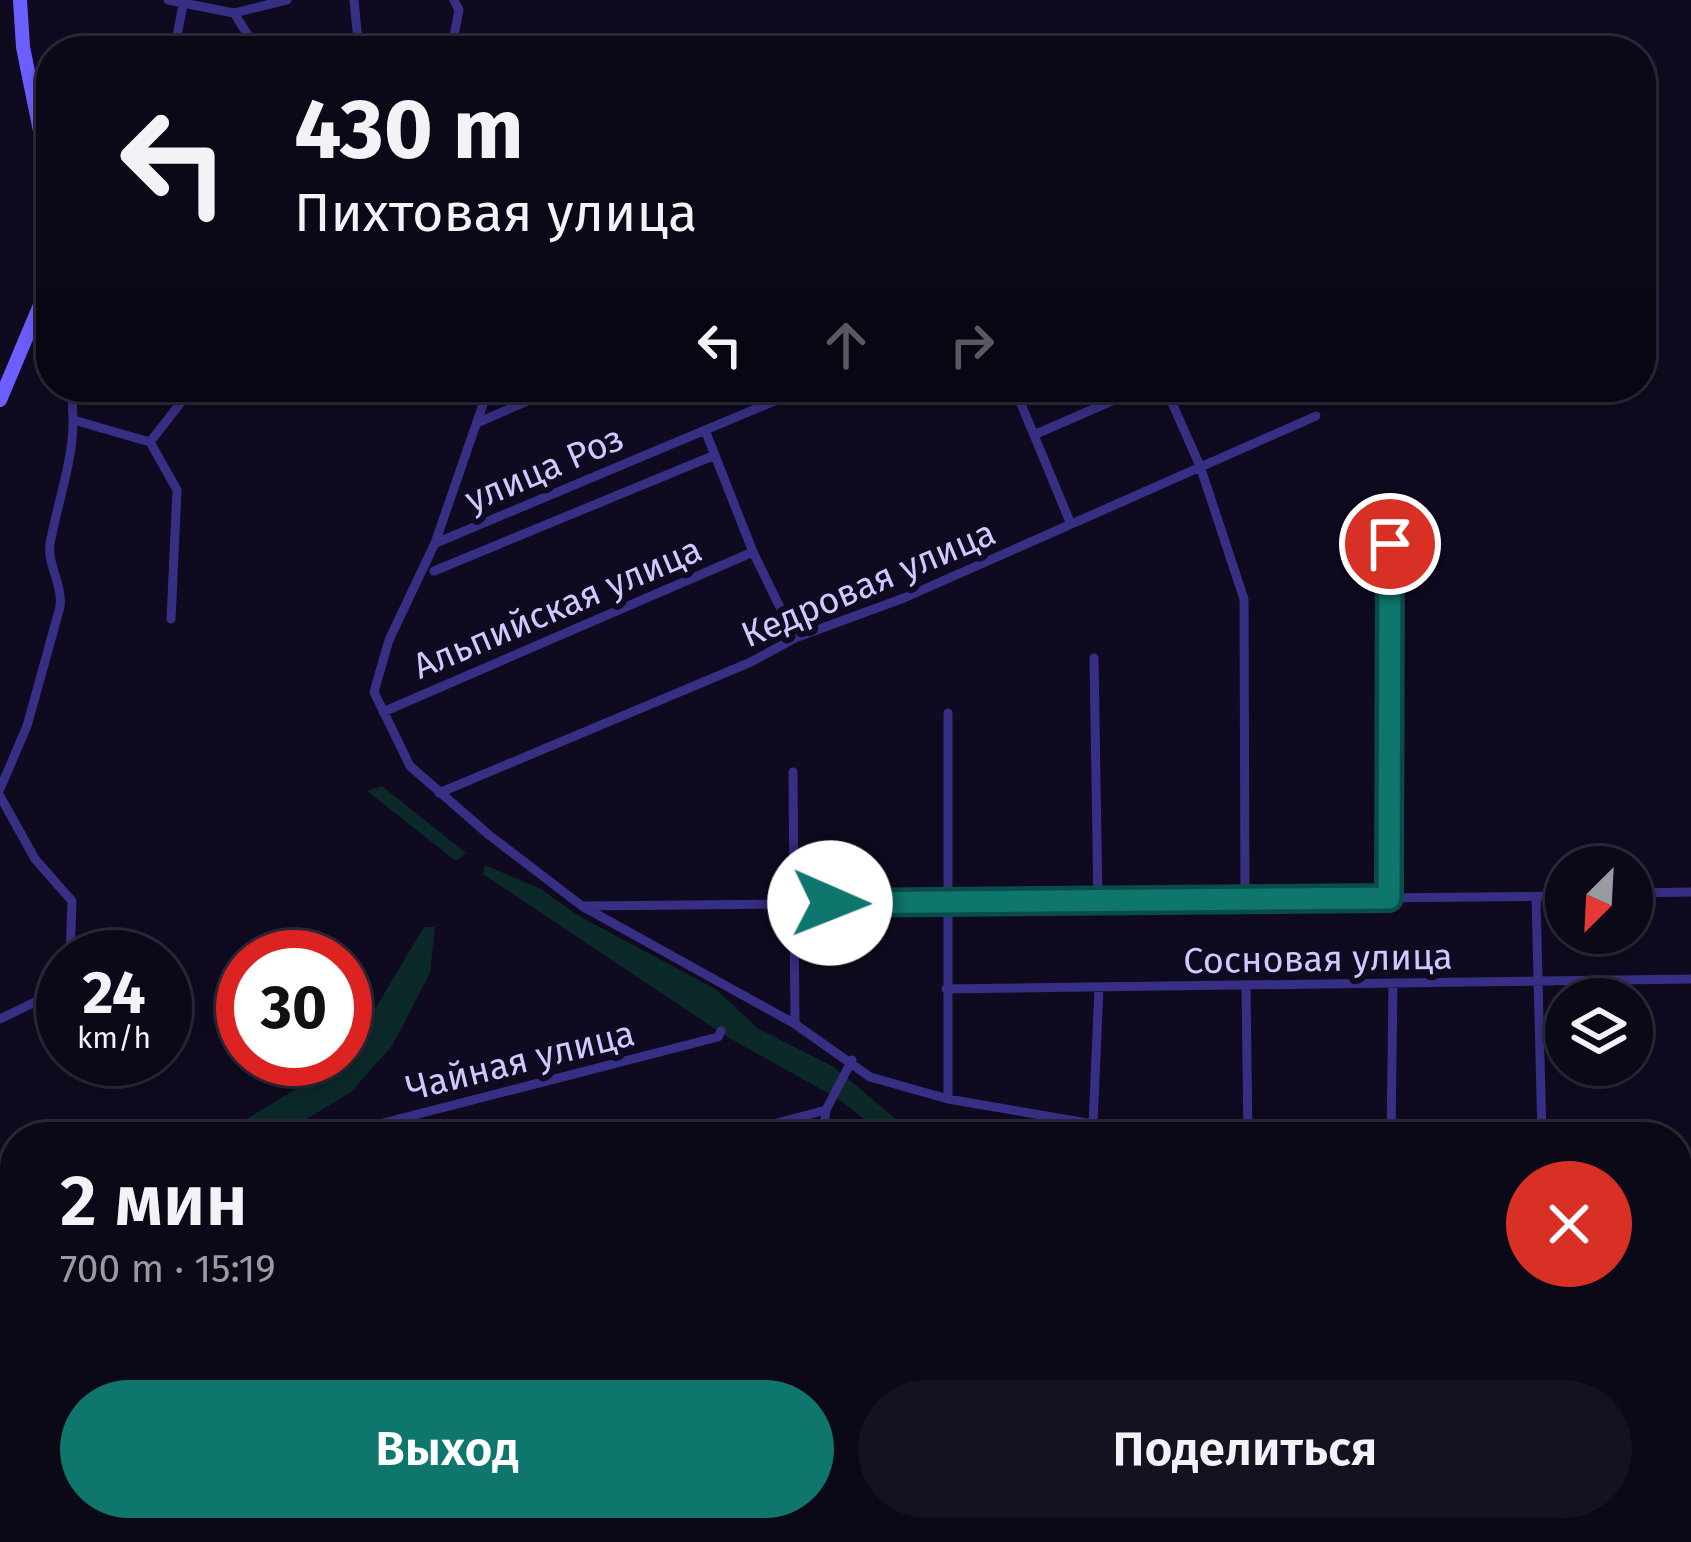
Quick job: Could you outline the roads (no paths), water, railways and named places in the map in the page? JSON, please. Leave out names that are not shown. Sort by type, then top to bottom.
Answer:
[{"type":"street","points":[[20,0],[36,116]]},
{"type":"street","points":[[168,0],[241,8],[287,0]]},
{"type":"street","points":[[354,0],[358,36]]},
{"type":"street","points":[[454,0],[460,10],[454,36]]},
{"type":"street","points":[[177,36],[183,4]]},
{"type":"street","points":[[241,8],[252,36]]},
{"type":"street","points":[[31,93],[36,93]]},
{"type":"street","points":[[0,400],[36,318]]},
{"type":"street","points":[[71,930],[72,901],[35,859],[0,792],[27,726],[60,608],[62,587],[49,550],[76,421],[73,402]]},
{"type":"street","points":[[150,442],[181,402]]},
{"type":"street","points":[[485,402],[435,543],[388,640],[374,692],[410,766],[582,906],[795,1024],[870,1077],[948,1099],[1081,1122]]},
{"type":"street","points":[[479,422],[525,402]]},
{"type":"street","name":"улица Роз","points":[[435,543],[772,402]]},
{"type":"street","points":[[1021,402],[1070,522]]},
{"type":"street","points":[[1036,434],[1110,402]]},
{"type":"street","points":[[1172,402],[1200,466],[1244,599],[1245,902]]},
{"type":"street","name":"Кедровая улица","points":[[439,794],[751,662],[795,638],[904,598],[1316,416]]},
{"type":"street","points":[[76,421],[150,442],[177,490],[172,619]]},
{"type":"street","points":[[705,430],[753,552],[795,638]]},
{"type":"street","name":"улица Роз","points":[[434,571],[715,455]]},
{"type":"street","points":[[1385,498],[1389,898]]},
{"type":"street","name":"Альпийская улица","points":[[383,712],[753,552]]},
{"type":"street","points":[[1094,658],[1098,903]]},
{"type":"street","points":[[948,713],[948,1099]]},
{"type":"street","points":[[793,772],[790,902],[795,1024]]},
{"type":"street","points":[[1653,893],[1691,892]]},
{"type":"street","points":[[1536,897],[1542,1122]]},
{"type":"street","points":[[582,906],[1545,897]]},
{"type":"street","name":"Сосновая улица","points":[[946,989],[1691,979]]},
{"type":"street","points":[[1391,1122],[1393,983]]},
{"type":"street","points":[[1246,986],[1248,1122]]},
{"type":"street","points":[[1093,1122],[1100,988]]},
{"type":"street","points":[[0,1019],[36,1002]]},
{"type":"street","name":"Чайная улица","points":[[386,1122],[718,1037],[721,1030]]},
{"type":"street","points":[[825,1122],[826,1110],[852,1060]]},
{"type":"street","points":[[781,1122],[826,1110]]}]
